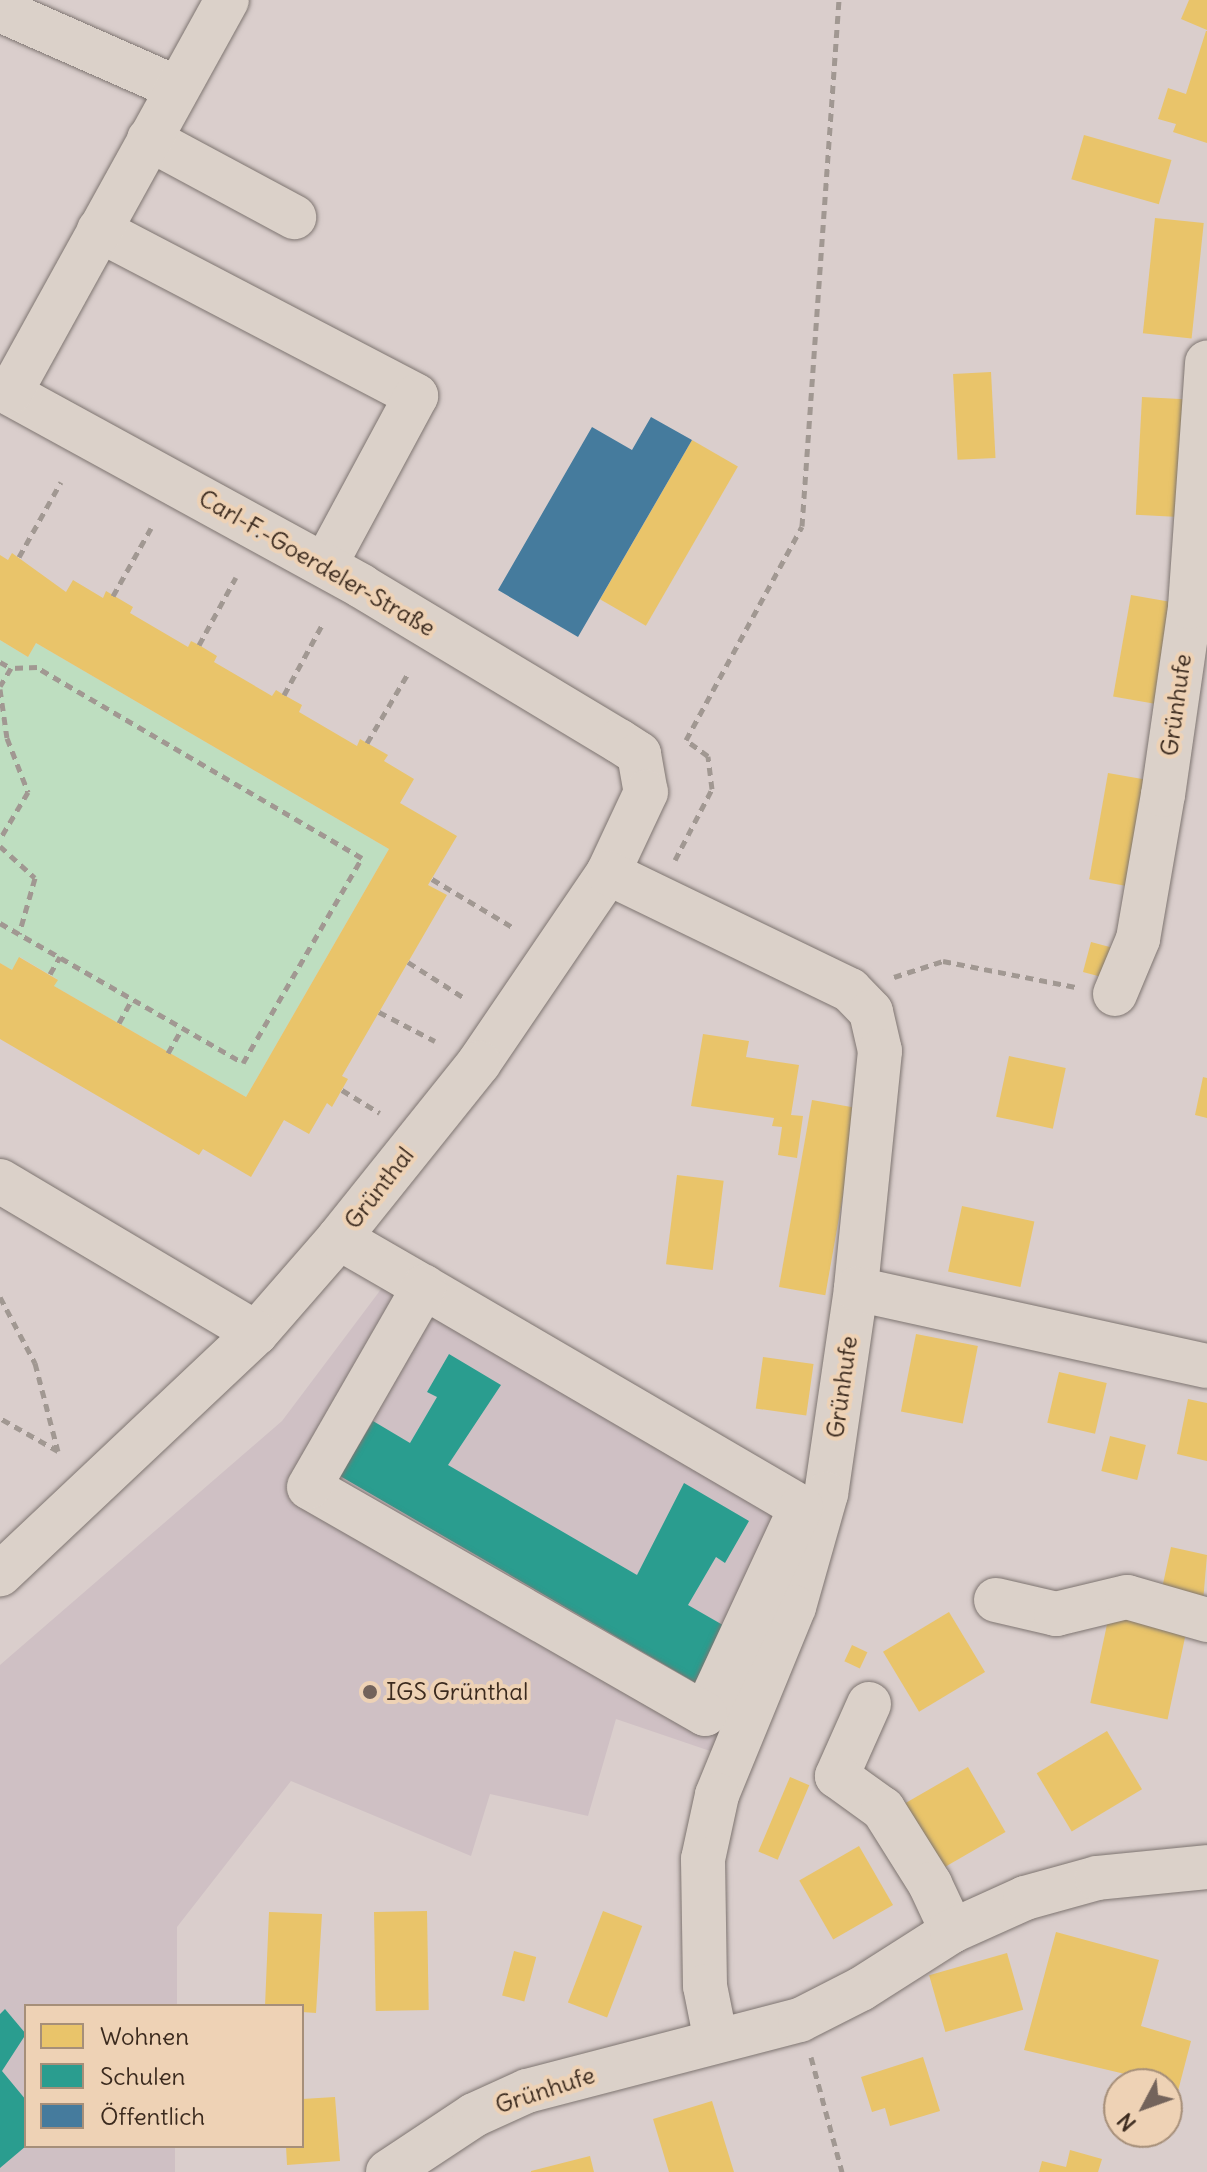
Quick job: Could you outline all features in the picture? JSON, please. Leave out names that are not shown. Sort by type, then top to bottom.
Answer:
[{"type":"street","name":"Carl-F.-Goerdeler-Straße","points":[[227,0],[5,391],[325,565],[619,741]]},
{"type":"street","points":[[0,10],[177,88]]},
{"type":"street","points":[[149,139],[294,217]]},
{"type":"street","points":[[99,230],[416,396],[325,565]]},
{"type":"street","name":"Grünhufe","points":[[1115,994],[1138,939],[1166,779],[1190,607],[1207,363]]},
{"type":"street","name":"Grünthal","points":[[0,1574],[256,1333],[339,1238],[479,1063],[608,873],[646,792],[639,754],[619,741]]},
{"type":"street","name":"Grünhufe","points":[[608,873],[654,899],[850,990],[871,1012],[880,1051],[856,1289],[826,1494],[794,1607],[717,1795],[703,1859],[705,1986],[716,2041]]},
{"type":"street","points":[[0,1181],[256,1333]]},
{"type":"street","points":[[339,1238],[424,1287],[801,1507],[705,1714],[309,1487],[424,1287]]},
{"type":"street","points":[[856,1289],[1207,1366]]},
{"type":"street","points":[[996,1600],[1056,1614],[1127,1597],[1207,1620]]},
{"type":"street","points":[[869,1704],[837,1776],[883,1809],[930,1884],[952,1931]]},
{"type":"street","name":"Grünhufe","points":[[388,2172],[424,2144],[527,2091],[800,2020],[861,1989],[952,1931],[1025,1898],[1097,1878],[1206,1863]]},
{"type":"path","points":[[654,899],[712,789],[708,756],[686,740],[802,526],[839,0]]},
{"type":"path","points":[[19,557],[61,482]]},
{"type":"path","points":[[113,596],[151,528]]},
{"type":"path","points":[[199,645],[236,577]]},
{"type":"path","points":[[284,695],[322,625]]},
{"type":"path","points":[[0,662],[11,668],[37,667],[362,858],[243,1063],[0,923]]},
{"type":"path","points":[[0,839],[28,792],[7,738],[0,687],[11,668]]},
{"type":"path","points":[[367,743],[407,675]]},
{"type":"path","points":[[0,846],[35,878],[19,934]]},
{"type":"path","points":[[432,879],[514,928]]},
{"type":"path","points":[[50,974],[60,957]]},
{"type":"path","points":[[943,961],[1115,994]]},
{"type":"path","points":[[408,962],[466,999]]},
{"type":"path","points":[[119,1023],[132,999]]},
{"type":"path","points":[[379,1012],[435,1041]]},
{"type":"path","points":[[168,1053],[182,1029]]},
{"type":"path","points":[[342,1090],[380,1113]]},
{"type":"path","points":[[0,1297],[35,1363],[58,1451],[0,1418]]},
{"type":"path","points":[[800,2020],[842,2172]]},
{"type":"shaded area","name":"IGS Grünthal","points":[[406,1256],[810,1488],[716,1753],[616,1719],[588,1816],[490,1794],[471,1856],[291,1781],[177,1927],[177,2004],[24,2004],[24,2148],[175,2148],[175,2172],[0,2172],[0,1665],[282,1421]]},
{"type":"green space","points":[[0,640],[28,657],[36,643],[389,849],[246,1097],[54,986],[57,979],[20,957],[12,970],[0,963]]},
{"type":"building: Wohnen","points":[[1189,0],[1207,0],[1207,30],[1181,19]]},
{"type":"building: Wohnen","points":[[1206,31],[1207,143],[1173,132],[1176,124],[1158,119],[1168,88],[1186,94]]},
{"type":"building: Wohnen","points":[[1084,135],[1171,160],[1159,204],[1071,179]]},
{"type":"building: Wohnen","points":[[1155,218],[1204,223],[1192,338],[1143,333]]},
{"type":"building: Wohnen","points":[[991,372],[996,458],[958,460],[953,374]]},
{"type":"building: Wohnen","points":[[1142,397],[1185,399],[1179,517],[1136,515]]},
{"type":"building: Wohnen","points":[[692,440],[738,466],[646,626],[600,599]]},
{"type":"building: Wohnen","points":[[12,553],[66,592],[73,580],[103,598],[106,591],[133,607],[130,613],[188,647],[191,641],[199,645],[217,656],[214,662],[272,696],[276,690],[302,705],[299,712],[357,746],[360,739],[388,755],[384,761],[414,779],[400,803],[457,836],[428,885],[447,895],[342,1076],[348,1079],[332,1107],[327,1103],[309,1134],[284,1120],[251,1177],[203,1149],[199,1155],[0,1039],[0,963],[12,970],[19,957],[58,980],[54,986],[246,1097],[389,849],[36,643],[28,657],[0,640],[0,555],[8,560]]},
{"type":"building: Wohnen","points":[[1131,595],[1178,603],[1160,705],[1113,696]]},
{"type":"building: Wohnen","points":[[1108,773],[1152,781],[1134,887],[1089,879]]},
{"type":"building: Wohnen","points":[[1091,942],[1121,950],[1113,980],[1083,972]]},
{"type":"building: Wohnen","points":[[703,1034],[749,1041],[746,1057],[799,1065],[791,1115],[803,1116],[797,1158],[778,1155],[782,1127],[772,1126],[774,1118],[691,1106]]},
{"type":"building: Wohnen","points":[[1009,1056],[1066,1068],[1053,1129],[996,1117]]},
{"type":"building: Wohnen","points":[[1203,1077],[1207,1078],[1207,1118],[1195,1115]]},
{"type":"building: Wohnen","points":[[812,1100],[858,1108],[825,1295],[779,1287]]},
{"type":"building: Wohnen","points":[[677,1175],[724,1181],[713,1270],[666,1264]]},
{"type":"building: Wohnen","points":[[962,1206],[1034,1221],[1020,1287],[948,1272]]},
{"type":"building: Wohnen","points":[[916,1334],[978,1346],[963,1424],[901,1412]]},
{"type":"building: Wohnen","points":[[763,1357],[814,1364],[806,1416],[756,1408]]},
{"type":"building: Wohnen","points":[[1059,1372],[1107,1383],[1095,1434],[1047,1423]]},
{"type":"building: Wohnen","points":[[1188,1399],[1207,1403],[1207,1461],[1177,1454]]},
{"type":"building: Wohnen","points":[[1110,1436],[1146,1445],[1137,1480],[1101,1471]]},
{"type":"building: Wohnen","points":[[1171,1547],[1207,1555],[1203,1602],[1161,1593]]},
{"type":"building: Wohnen","points":[[949,1612],[985,1672],[919,1712],[883,1652]]},
{"type":"building: Wohnen","points":[[1109,1615],[1186,1631],[1168,1719],[1090,1703]]},
{"type":"building: Wohnen","points":[[852,1645],[867,1652],[860,1668],[844,1661]]},
{"type":"building: Wohnen","points":[[1107,1731],[1142,1789],[1072,1832],[1037,1773]]},
{"type":"building: Wohnen","points":[[968,1767],[1005,1832],[942,1868],[905,1804]]},
{"type":"building: Wohnen","points":[[790,1777],[809,1785],[778,1860],[758,1852]]},
{"type":"building: Wohnen","points":[[859,1846],[893,1905],[833,1939],[799,1880]]},
{"type":"building: Wohnen","points":[[427,1911],[429,2010],[376,2011],[374,1912]]},
{"type":"building: Wohnen","points":[[603,1911],[642,1926],[607,2018],[568,2002]]},
{"type":"building: Wohnen","points":[[269,1912],[322,1914],[316,2013],[304,2012],[304,2004],[265,2004]]},
{"type":"building: Wohnen","points":[[1056,1932],[1159,1960],[1141,2026],[1191,2041],[1183,2072],[1183,2068],[1103,2069],[1024,2050]]},
{"type":"building: Wohnen","points":[[514,1951],[536,1957],[524,2001],[502,1995]]},
{"type":"building: Wohnen","points":[[1007,1953],[1023,2010],[945,2032],[929,1975]]},
{"type":"building: Wohnen","points":[[923,2057],[940,2111],[890,2126],[885,2108],[872,2112],[861,2077]]},
{"type":"building: Wohnen","points":[[335,2097],[340,2161],[287,2165],[286,2148],[304,2148],[304,2099]]},
{"type":"building: Wohnen","points":[[712,2101],[734,2172],[669,2172],[653,2119]]},
{"type":"building: Wohnen","points":[[1070,2150],[1102,2159],[1098,2172],[1039,2172],[1042,2161],[1066,2167]]},
{"type":"building: Wohnen","points":[[590,2156],[594,2172],[531,2172],[531,2171]]},
{"type":"building: Schulen","points":[[449,1354],[501,1385],[448,1465],[637,1575],[684,1483],[749,1521],[725,1563],[716,1557],[688,1605],[728,1628],[696,1683],[340,1476],[373,1421],[410,1443],[437,1397],[427,1392]]},
{"type":"building: Schulen","points":[[5,2009],[24,2032],[24,2037],[2,2071],[24,2098],[24,2148],[0,2168],[0,2014]]},
{"type":"building: Öffentlich","points":[[651,417],[692,440],[578,637],[498,590],[592,427],[632,450]]},
{"type":"place","name":"IGS Grünthal","points":[[370,1692]]}]
